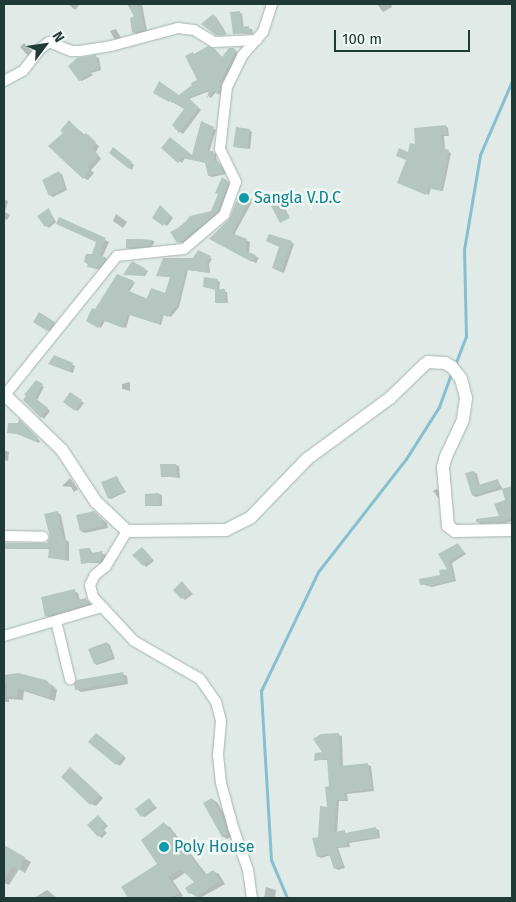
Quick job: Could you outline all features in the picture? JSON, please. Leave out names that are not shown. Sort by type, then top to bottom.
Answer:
[{"type":"street","points":[[272,4],[263,32],[242,56],[227,87],[220,149],[236,182],[224,214],[184,250],[117,256],[4,395],[62,450],[96,502],[127,531],[226,530],[238,525],[259,511],[307,459],[390,398],[424,365],[437,362],[452,367],[457,372],[462,379],[466,398],[463,420],[446,456],[443,467],[448,526],[455,531],[512,530]]},
{"type":"street","points":[[4,82],[23,71],[40,49],[49,42],[71,51],[80,51],[111,46],[178,28],[194,30],[214,42],[257,40]]},
{"type":"street","points":[[127,531],[106,566],[95,575],[90,585],[93,597],[134,641],[200,680],[216,702],[221,720],[218,755],[222,783],[233,827],[248,870],[252,898]]},
{"type":"street","points":[[4,536],[43,537]]},
{"type":"street","points":[[4,636],[102,607]]},
{"type":"street","points":[[56,622],[70,679]]},
{"type":"building","points":[[127,4],[138,4],[145,30],[132,33],[130,18],[134,16]]},
{"type":"building","points":[[240,11],[242,27],[249,26],[250,33],[233,34],[230,12]]},
{"type":"building","points":[[213,14],[225,33],[221,35],[216,35],[201,24]]},
{"type":"building","points":[[208,46],[215,49],[222,57],[229,48],[234,48],[236,52],[219,83],[221,84],[219,95],[213,91],[207,98],[209,90],[188,97],[199,108],[179,133],[172,125],[184,109],[174,102],[171,103],[171,100],[169,102],[153,93],[159,81],[179,95],[192,85],[191,83],[197,80],[185,56],[193,52],[194,54]]},
{"type":"building","points":[[96,55],[99,68],[90,72],[79,81],[68,66],[77,58]]},
{"type":"building","points":[[69,120],[84,136],[86,133],[96,142],[92,148],[98,156],[88,167],[90,170],[83,179],[48,146],[63,133],[60,131]]},
{"type":"building","points":[[201,121],[214,127],[207,151],[213,151],[215,162],[218,161],[224,173],[208,176],[205,163],[182,158],[178,163],[161,148],[170,137],[192,155]]},
{"type":"building","points":[[446,125],[447,135],[441,135],[443,148],[449,150],[441,191],[428,188],[426,195],[397,183],[406,160],[396,156],[399,148],[408,152],[410,143],[415,144],[414,128]]},
{"type":"building","points":[[236,127],[250,129],[247,149],[233,147]]},
{"type":"building","points":[[113,147],[132,162],[129,169],[109,153]]},
{"type":"building","points":[[59,171],[65,188],[49,196],[42,180]]},
{"type":"building","points":[[222,177],[229,182],[218,211],[181,242],[177,243],[170,232],[182,226],[190,216],[211,211],[218,194],[215,193]]},
{"type":"building","points":[[240,192],[251,197],[232,233],[247,239],[246,251],[256,255],[252,262],[209,239],[230,218]]},
{"type":"building","points":[[281,199],[290,218],[280,223],[270,204]]},
{"type":"building","points":[[160,205],[171,216],[163,226],[152,218]]},
{"type":"building","points":[[49,208],[54,221],[45,227],[37,216]]},
{"type":"building","points":[[59,217],[106,238],[99,255],[107,258],[98,269],[87,267],[88,263],[84,262],[86,254],[92,254],[96,242],[56,224]]},
{"type":"building","points":[[269,234],[292,241],[281,272],[272,268],[279,247],[266,241]]},
{"type":"building","points":[[126,239],[153,240],[148,246],[126,248]]},
{"type":"building","points":[[198,250],[211,256],[207,262],[208,273],[186,269],[177,305],[168,317],[162,314],[159,324],[127,314],[123,328],[102,320],[98,328],[86,321],[92,308],[95,309],[117,274],[134,281],[127,290],[145,298],[147,298],[151,288],[165,293],[170,277],[156,276],[163,258],[193,258]]},
{"type":"building","points":[[132,261],[146,269],[142,276],[123,275]]},
{"type":"building","points":[[204,277],[218,279],[217,289],[225,289],[225,303],[215,303],[215,289],[203,287]]},
{"type":"building","points":[[39,312],[55,322],[47,331],[33,322]]},
{"type":"building","points":[[54,355],[73,363],[70,372],[48,364]]},
{"type":"building","points":[[36,380],[43,384],[35,398],[48,408],[41,418],[23,400],[26,396],[24,395]]},
{"type":"building","points":[[70,392],[82,400],[75,411],[63,402]]},
{"type":"building","points":[[19,419],[38,438],[36,442],[17,434],[7,433],[8,423],[18,423]]},
{"type":"building","points":[[160,464],[176,464],[178,477],[161,477]]},
{"type":"building","points":[[474,471],[478,485],[498,479],[500,487],[472,496],[465,473]]},
{"type":"building","points":[[117,476],[124,491],[108,499],[101,482]]},
{"type":"building","points":[[512,486],[512,518],[501,522],[476,522],[476,519],[499,516],[494,504],[505,500],[502,489]]},
{"type":"building","points":[[159,493],[160,505],[145,506],[145,494]]},
{"type":"building","points":[[58,511],[63,538],[66,539],[66,560],[48,558],[49,548],[4,549],[4,543],[47,543],[50,537],[44,514]]},
{"type":"building","points":[[94,511],[102,519],[104,526],[80,531],[76,515]]},
{"type":"building","points":[[458,543],[464,552],[450,561],[454,580],[429,586],[428,584],[420,585],[419,579],[440,575],[439,570],[447,569],[438,554]]},
{"type":"building","points":[[142,547],[152,559],[143,566],[132,555]]},
{"type":"building","points":[[90,548],[91,553],[103,551],[101,561],[81,564],[79,549]]},
{"type":"building","points":[[182,581],[191,592],[181,599],[173,590]]},
{"type":"building","points":[[75,589],[77,600],[86,598],[88,604],[45,617],[41,597]]},
{"type":"building","points":[[107,642],[113,657],[94,664],[88,649]]},
{"type":"building","points":[[123,672],[124,681],[75,690],[74,684],[77,680]]},
{"type":"building","points":[[18,673],[46,680],[52,686],[49,698],[18,688],[17,697],[6,696],[7,684],[4,684],[4,675]]},
{"type":"building","points":[[96,733],[124,756],[116,765],[88,742]]},
{"type":"building","points":[[339,733],[340,766],[368,763],[372,789],[344,793],[345,800],[336,800],[334,832],[345,830],[345,833],[376,827],[378,837],[347,842],[347,846],[336,847],[343,866],[334,869],[329,854],[317,857],[312,838],[318,837],[320,806],[327,807],[325,787],[329,786],[327,759],[314,761],[315,753],[322,752],[313,739],[321,734]]},
{"type":"building","points":[[70,767],[100,795],[90,805],[61,777]]},
{"type":"building","points":[[149,798],[155,806],[141,817],[135,809]]},
{"type":"building","points":[[212,798],[223,817],[228,834],[222,837],[203,803]]},
{"type":"building","points":[[98,815],[106,824],[102,827],[105,831],[98,837],[87,825]]},
{"type":"building","points":[[164,822],[205,875],[213,870],[220,881],[196,897],[192,892],[189,894],[185,888],[194,882],[181,869],[168,877],[179,893],[170,898],[128,898],[121,887],[157,864],[141,840]]},
{"type":"building","points":[[4,845],[25,857],[19,870],[13,866],[4,880]]},
{"type":"waterway","points":[[455,365],[466,337],[464,250],[480,155],[512,81]]},
{"type":"waterway","points":[[287,898],[271,860],[261,691],[318,572],[406,459],[439,407],[451,374]]},
{"type":"place","name":"Sangla V.D.C","points":[[244,198]]},
{"type":"place","name":"Poly House","points":[[164,847]]}]
